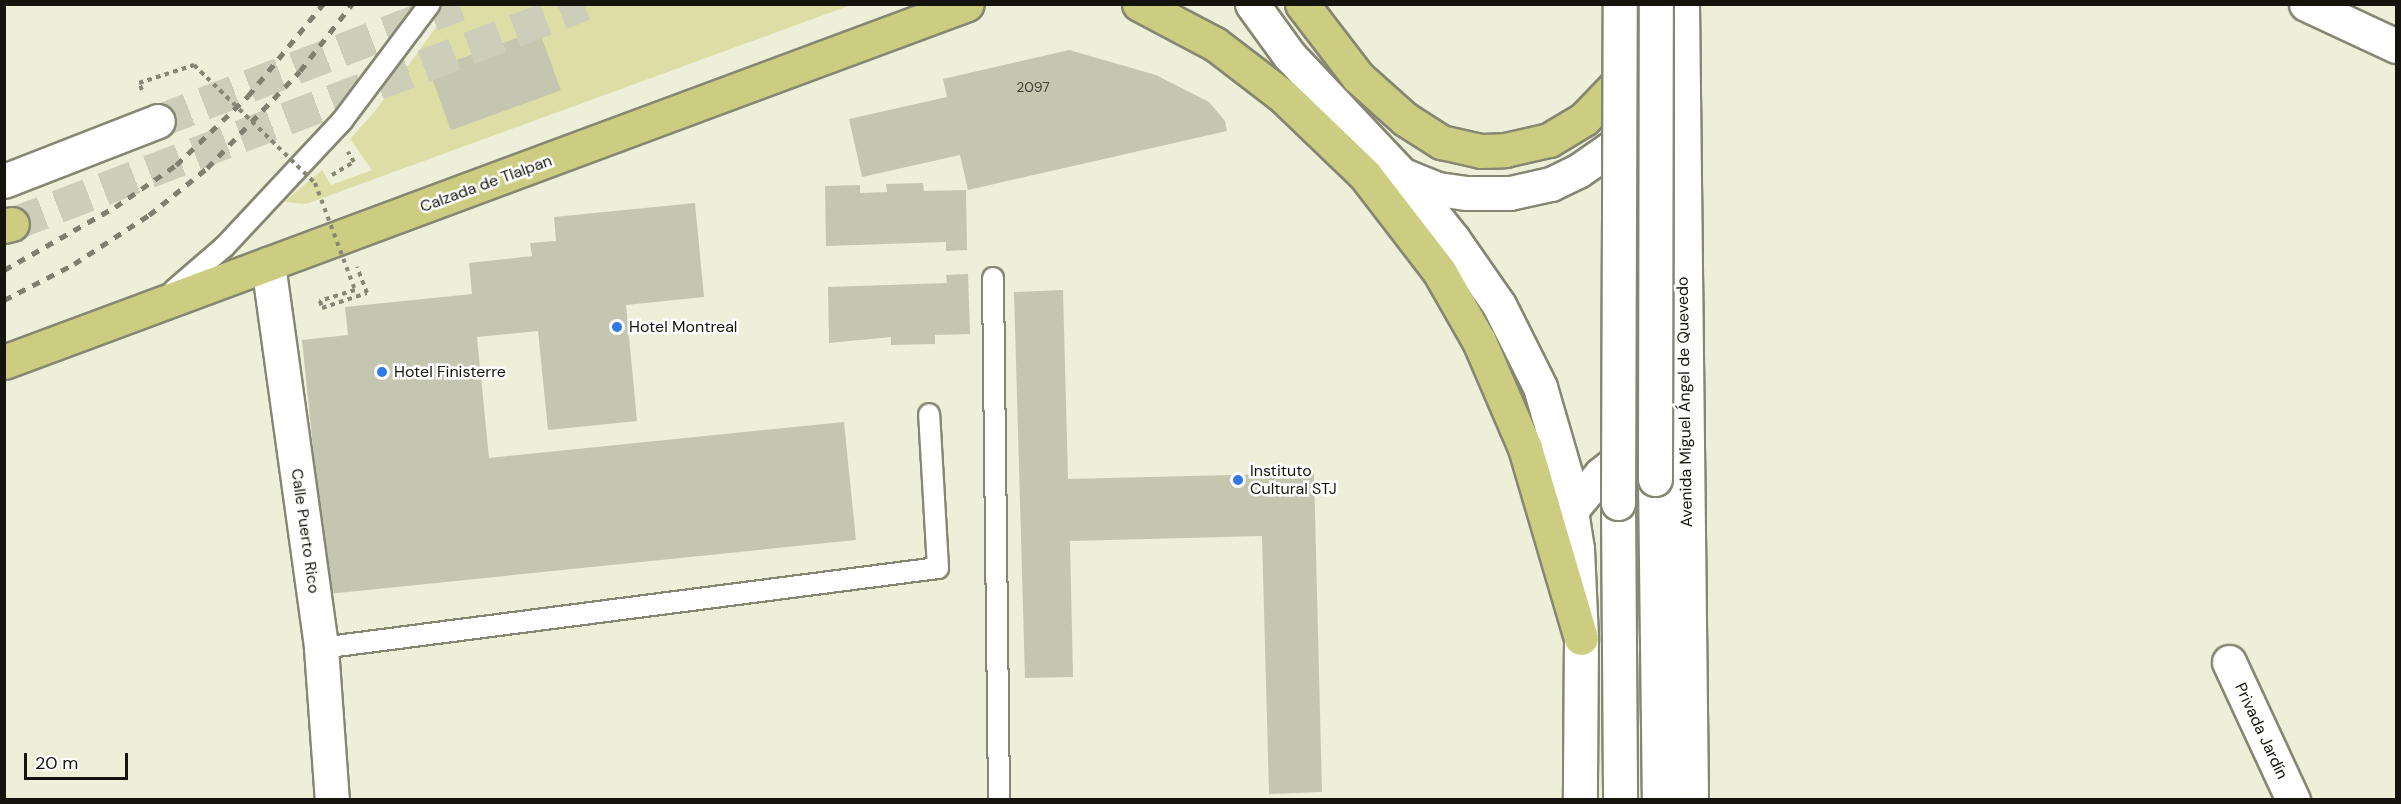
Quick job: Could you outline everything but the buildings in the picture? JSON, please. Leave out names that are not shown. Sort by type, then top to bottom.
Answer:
[{"type":"highway","name":"Calzada de Tlalpan","points":[[4,362],[967,4]]},
{"type":"highway","points":[[1139,4],[1215,44],[1284,96],[1365,175],[1439,271],[1479,341],[1525,448],[1581,638]]},
{"type":"highway","points":[[1302,4],[1334,50],[1377,97],[1426,134],[1462,148],[1505,150],[1549,140],[1600,105],[1630,71],[1657,4]]},
{"type":"main road","points":[[1252,4],[1288,55],[1402,175],[1470,262],[1517,338],[1554,430],[1572,509],[1581,638],[1580,800]]},
{"type":"main road","points":[[1620,4],[1618,503],[1620,800]]},
{"type":"main road","name":"Avenida Miguel Ángel de Quevedo","points":[[1657,4],[1655,479],[1659,800]]},
{"type":"main road","name":"Avenida Miguel Ángel de Quevedo","points":[[1682,4],[1691,800]]},
{"type":"main road","points":[[2306,4],[2397,46]]},
{"type":"main road","points":[[1402,175],[1438,189],[1498,195],[1536,189],[1565,178],[1607,152],[1636,125],[1660,89],[1681,46]]},
{"type":"main road","points":[[4,181],[158,121]]},
{"type":"main road","name":"Calle Puerto Rico","points":[[268,264],[321,648],[332,800]]},
{"type":"main road","points":[[1572,509],[1601,474],[1629,453],[1647,448],[1670,453],[1686,466]]},
{"type":"main road","name":"Privada Jardín","points":[[2229,662],[2294,800]]},
{"type":"lane","points":[[159,304],[224,247],[342,120],[430,4]]},
{"type":"lane","points":[[993,278],[999,800]]},
{"type":"lane","points":[[321,648],[938,568],[929,414]]},
{"type":"path","points":[[158,76],[194,65],[315,183],[355,290],[320,301],[322,308],[354,297]]},
{"type":"green space","points":[[452,5],[851,5],[306,204],[284,202],[322,170],[331,185],[372,170],[350,139],[376,110]]},
{"type":"tunnel","points":[[158,121],[459,4]]},
{"type":"tunnel","points":[[12,224],[584,4]]},
{"type":"railway","points":[[4,270],[115,207],[176,165],[248,96],[323,4]]},
{"type":"railway","points":[[4,300],[74,264],[149,215],[207,168],[300,71],[352,4]]},
{"type":"place","name":"Hotel Montreal","points":[[617,327]]},
{"type":"place","name":"Hotel Finisterre","points":[[382,372]]},
{"type":"place","name":"Instituto Cultural STJ","points":[[1238,480]]}]
